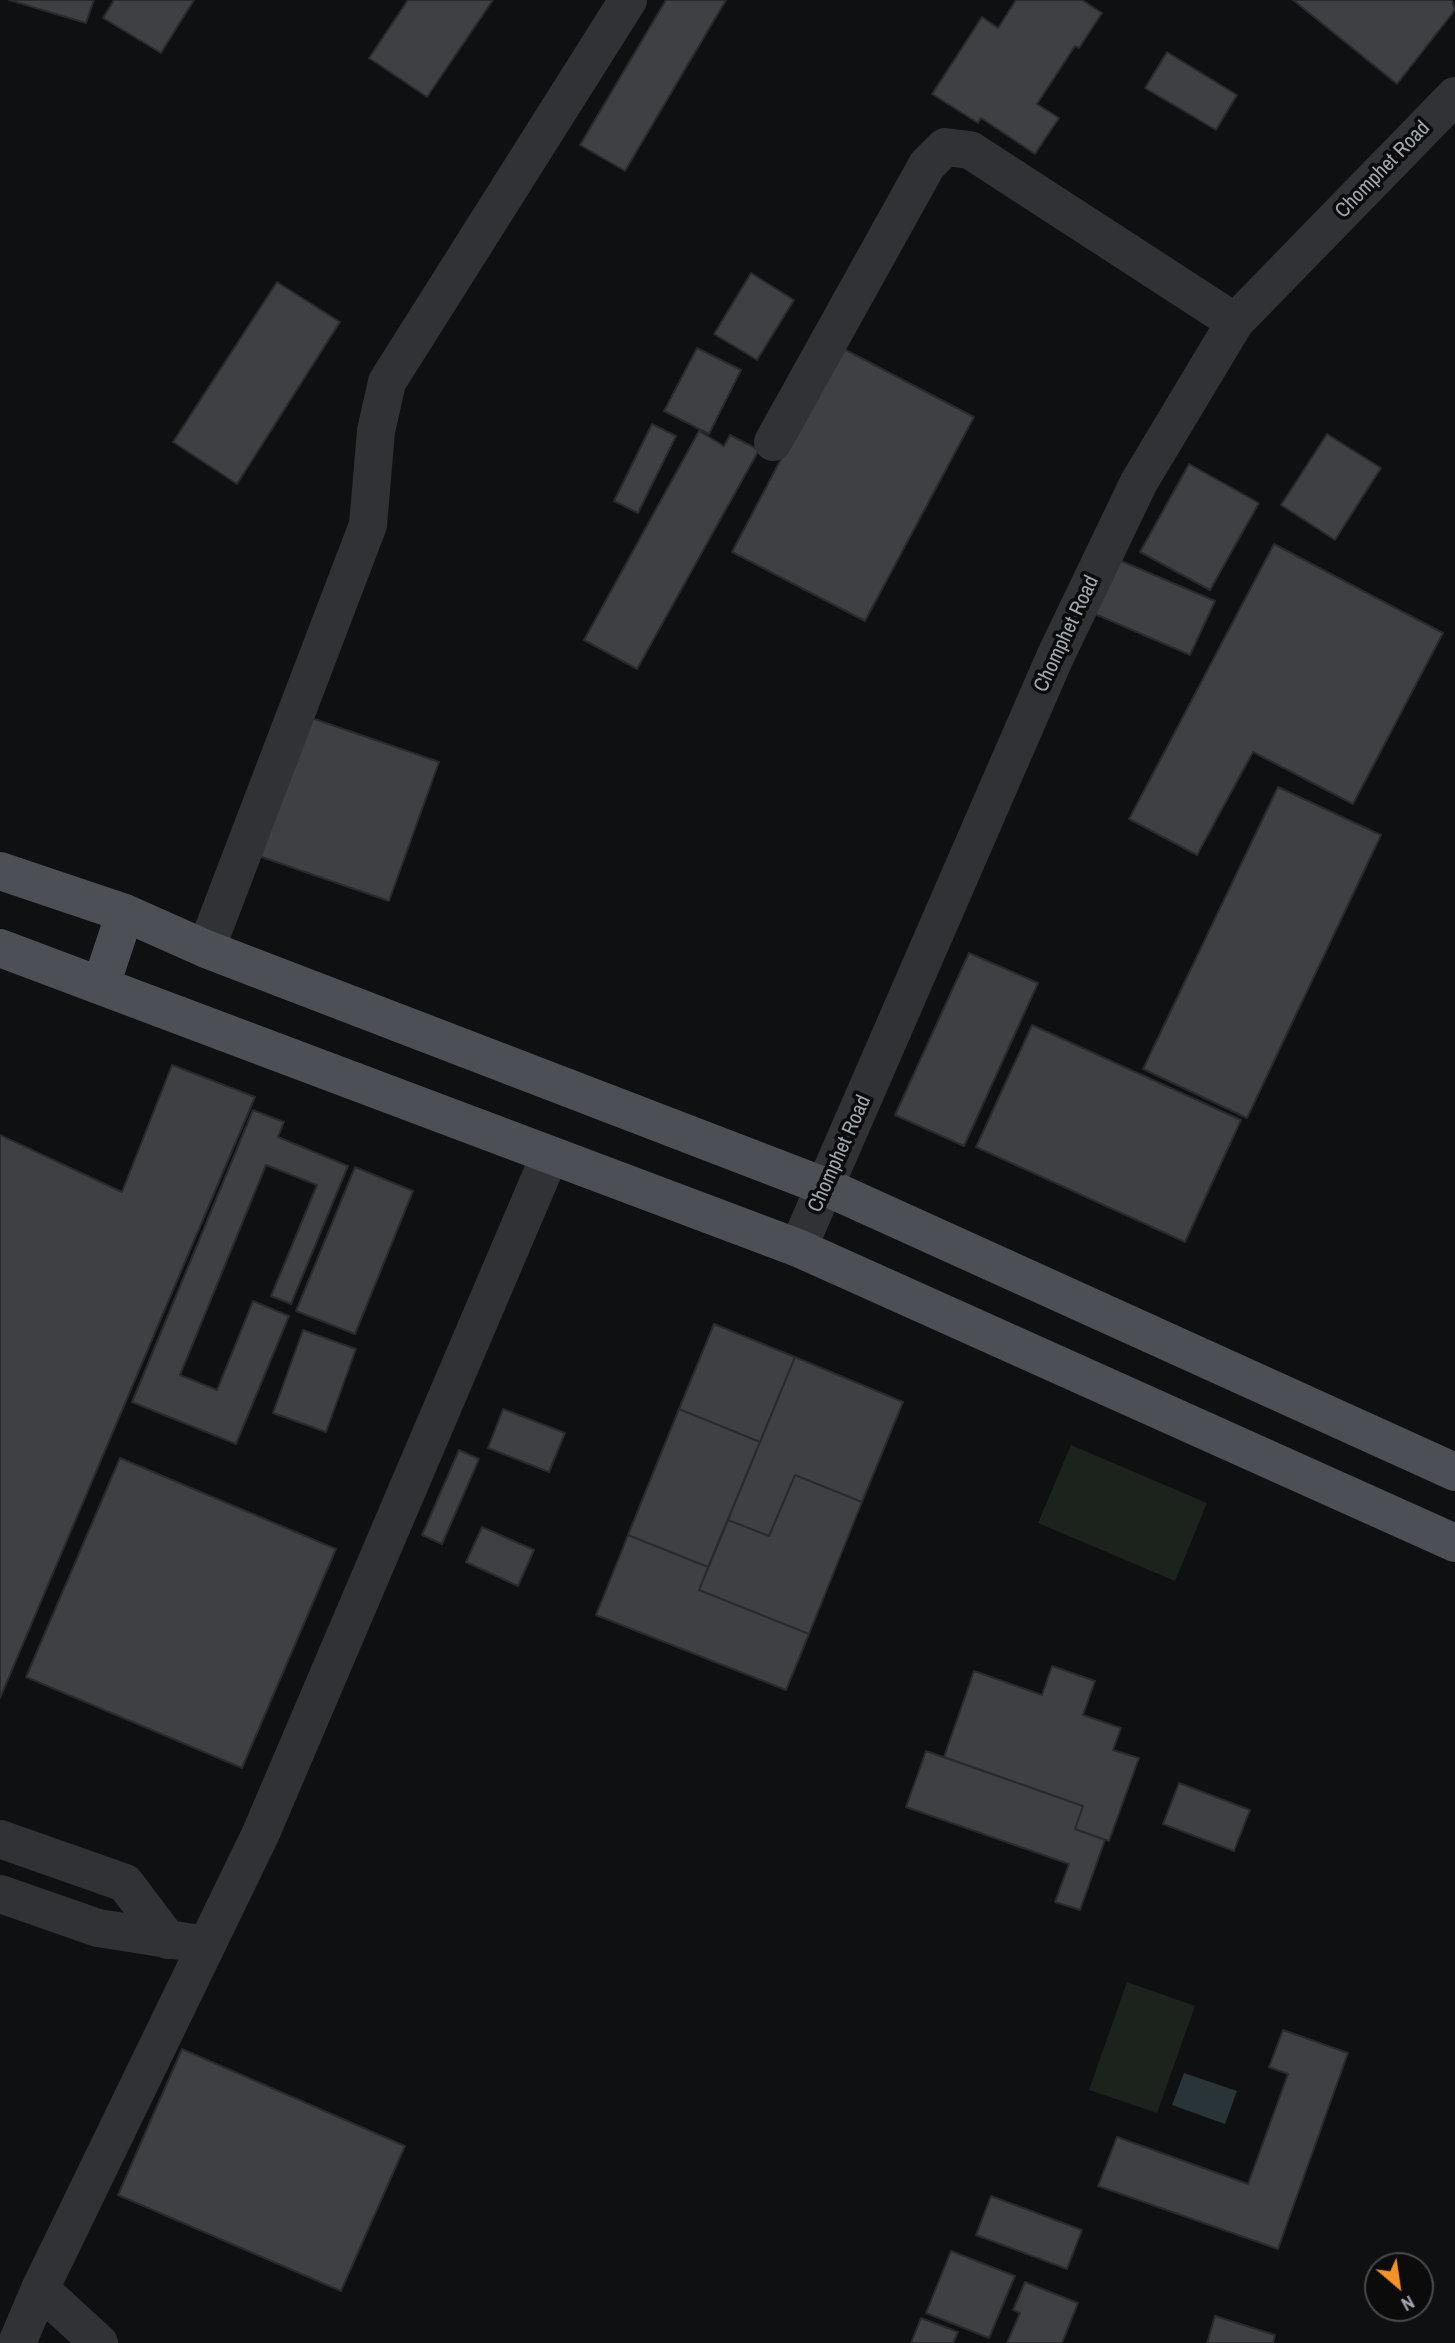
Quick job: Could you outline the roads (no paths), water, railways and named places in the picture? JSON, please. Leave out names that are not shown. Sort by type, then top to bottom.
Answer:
[{"type":"main road","points":[[0,871],[125,913],[206,949],[826,1187],[1455,1472]]},
{"type":"main road","points":[[101,985],[125,913]]},
{"type":"main road","points":[[0,948],[798,1248],[1455,1543]]},
{"type":"street","points":[[206,949],[368,525],[376,432],[387,382],[628,0]]},
{"type":"street","name":"Chomphet Road","points":[[798,1248],[1060,645],[1139,482],[1235,322],[1455,96]]},
{"type":"street","points":[[773,442],[927,165],[945,147],[970,150],[1235,322]]},
{"type":"street","points":[[17,2343],[40,2290],[261,1833],[550,1155]]},
{"type":"street","points":[[0,1839],[125,1883],[168,1940]]},
{"type":"street","points":[[0,1894],[98,1928],[206,1945]]},
{"type":"street","points":[[40,2290],[99,2343]]}]
